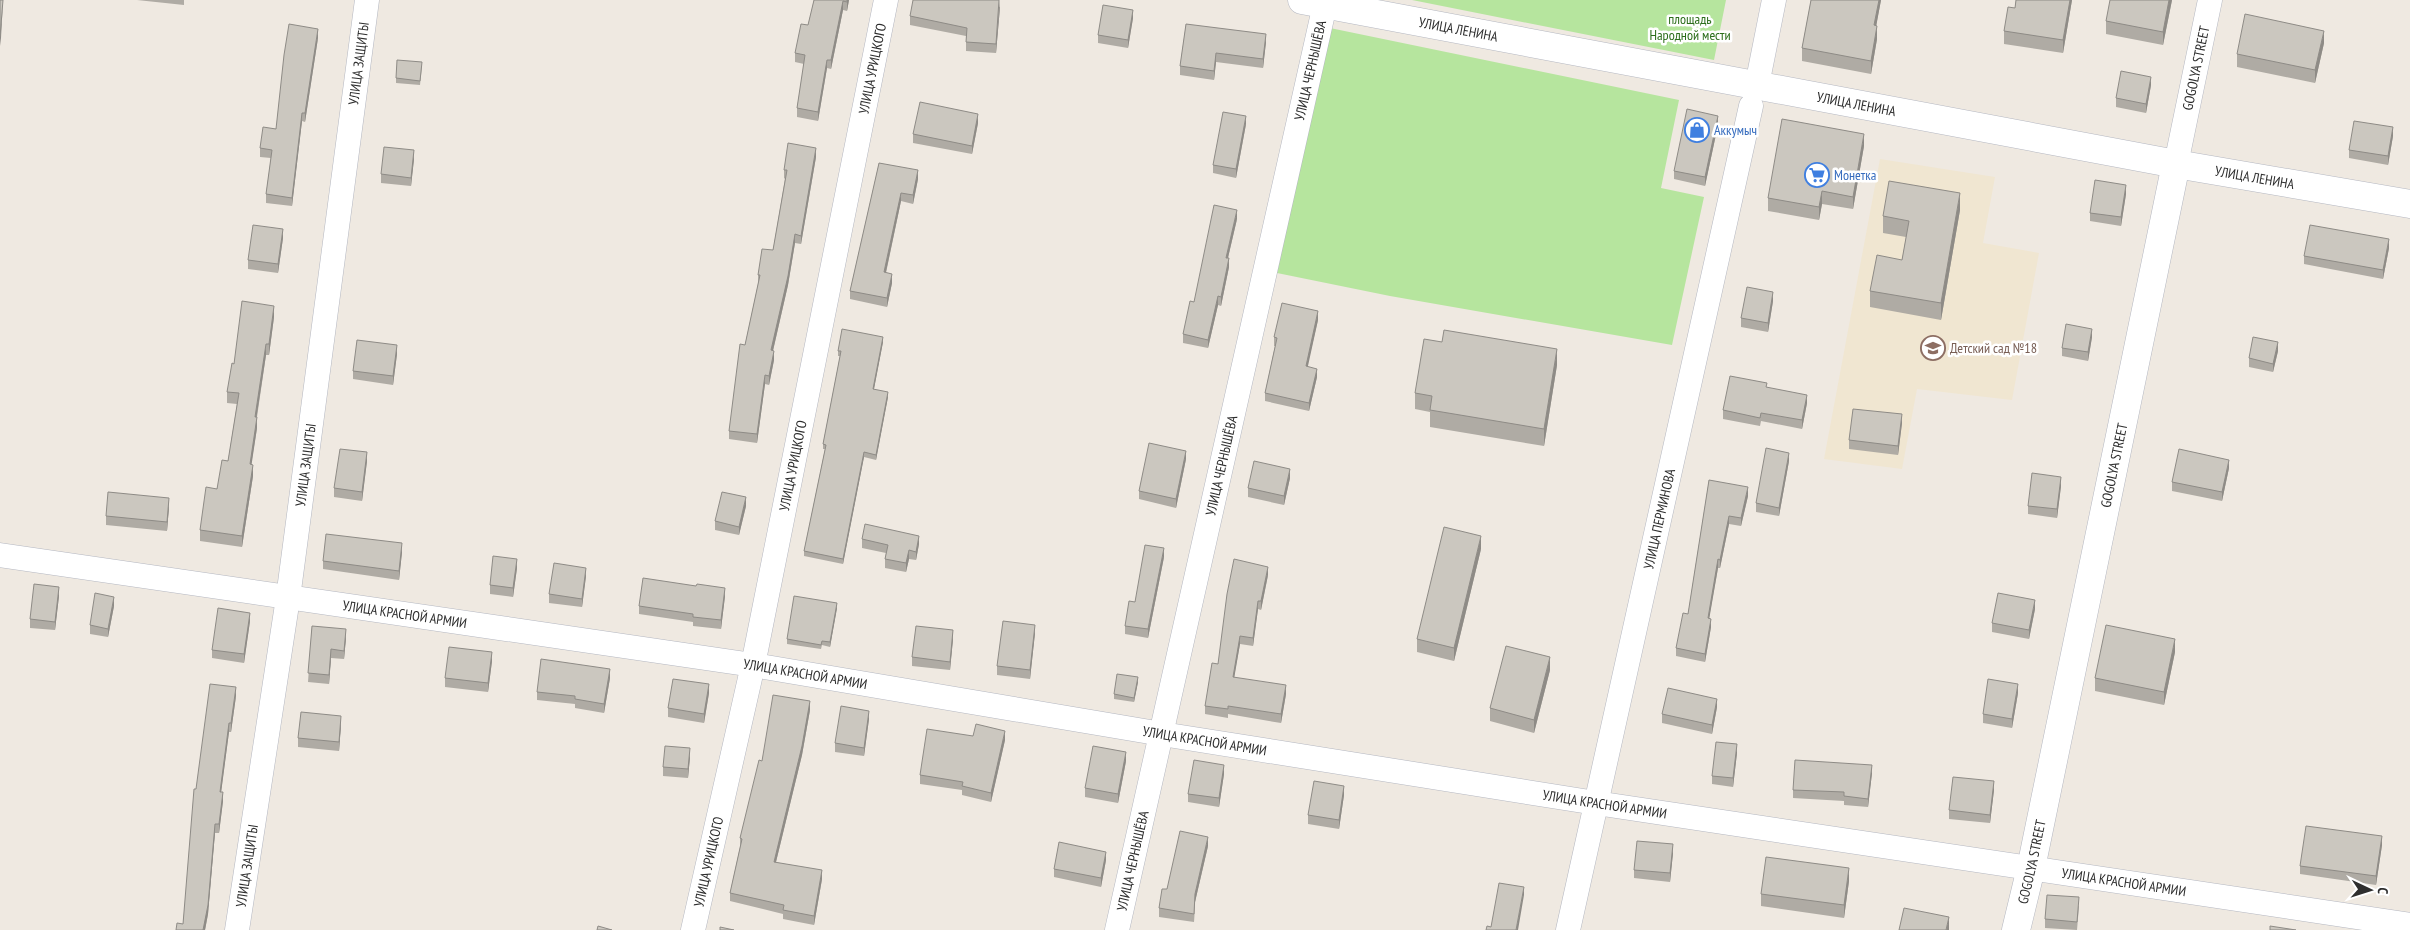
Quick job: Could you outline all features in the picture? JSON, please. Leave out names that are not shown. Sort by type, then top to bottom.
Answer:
[{"type":"street","name":"УЛИЦА ЗАЩИТЫ","points":[[237,930],[288,598],[367,0]]},
{"type":"street","name":"УЛИЦА УРИЦКОГО","points":[[693,930],[753,665],[886,0]]},
{"type":"street","name":"УЛИЦА ПЕРМИНОВА","points":[[1568,930],[1774,0]]},
{"type":"street","name":"GOGOLYA STREET","points":[[2016,930],[2031,868],[2210,0]]},
{"type":"street","name":"УЛИЦА ЛЕНИНА","points":[[1317,1],[1754,96],[2410,204]]},
{"type":"street","name":"УЛИЦА ЧЕРНЫШЁВА","points":[[1118,930],[1162,734],[1317,1]]},
{"type":"street","name":"УЛИЦА КРАСНОЙ АРМИИ","points":[[0,556],[753,665],[1162,734],[1596,803],[2410,925]]},
{"type":"shaded area","name":"Детский сад №18","points":[[1880,159],[1995,177],[1983,243],[2039,253],[2012,400],[1917,389],[1902,469],[1824,459]]},
{"type":"green space","name":"площадь Народной мести","points":[[1412,0],[1726,0],[1714,60]]},
{"type":"green space","points":[[1330,28],[1679,100],[1661,188],[1704,197],[1672,345],[1390,296],[1277,273]]},
{"type":"building","points":[[0,0],[3,0],[0,37]]},
{"type":"building","points":[[814,0],[847,0],[847,2],[843,1],[831,60],[827,60],[818,112],[797,108],[805,55],[795,53],[801,24],[808,25]]},
{"type":"building","points":[[913,0],[999,0],[996,44],[966,42],[967,28],[910,16]]},
{"type":"building","points":[[1811,0],[1879,0],[1874,25],[1877,26],[1871,61],[1802,48]]},
{"type":"building","points":[[2016,0],[2070,0],[2063,40],[2004,31],[2008,7],[2015,8]]},
{"type":"building","points":[[2110,0],[2169,0],[2163,32],[2106,21]]},
{"type":"building","points":[[1103,5],[1133,10],[1128,40],[1098,35]]},
{"type":"building","points":[[2245,14],[2324,31],[2315,70],[2237,54]]},
{"type":"building","points":[[289,24],[318,29],[305,113],[302,113],[292,198],[266,194],[272,150],[260,148],[263,127],[276,129]]},
{"type":"building","points":[[1186,24],[1266,34],[1263,59],[1216,53],[1214,71],[1180,66]]},
{"type":"building","points":[[397,60],[422,62],[420,81],[396,78]]},
{"type":"building","points":[[2121,71],[2151,77],[2146,104],[2116,98]]},
{"type":"building","points":[[920,102],[978,114],[972,146],[913,134]]},
{"type":"building","points":[[1687,109],[1718,116],[1705,177],[1674,171]]},
{"type":"building","points":[[1223,112],[1246,116],[1236,169],[1213,165]]},
{"type":"building","name":"Монетка","points":[[1782,119],[1864,134],[1853,197],[1822,191],[1819,207],[1768,198]]},
{"type":"building","points":[[2354,121],[2393,127],[2388,156],[2349,150]]},
{"type":"building","points":[[788,143],[816,148],[801,236],[795,234],[788,276],[771,350],[774,351],[769,376],[765,375],[757,434],[729,431],[740,344],[745,345],[760,275],[758,275],[762,249],[773,250],[787,170],[784,170]]},
{"type":"building","points":[[384,147],[414,150],[411,178],[381,174]]},
{"type":"building","points":[[879,163],[918,170],[913,195],[901,193],[884,272],[892,274],[887,298],[850,291]]},
{"type":"building","points":[[2095,180],[2126,185],[2121,217],[2090,213]]},
{"type":"building","points":[[1889,181],[1960,193],[1941,303],[1870,291],[1877,255],[1902,260],[1909,221],[1883,216]]},
{"type":"building","points":[[1214,205],[1237,210],[1226,258],[1229,258],[1221,297],[1218,296],[1208,340],[1183,334],[1190,301],[1194,302]]},
{"type":"building","points":[[253,225],[283,229],[278,264],[248,260]]},
{"type":"building","points":[[2310,225],[2389,239],[2383,270],[2304,256]]},
{"type":"building","points":[[1747,287],[1773,292],[1768,323],[1741,318]]},
{"type":"building","points":[[242,301],[274,306],[255,417],[257,417],[250,464],[253,465],[242,536],[200,530],[206,487],[217,489],[222,460],[228,461],[239,393],[227,392],[232,363],[234,364]]},
{"type":"building","points":[[1282,303],[1318,311],[1306,366],[1317,369],[1309,403],[1265,393],[1277,338],[1274,337]]},
{"type":"building","points":[[2066,324],[2092,329],[2088,352],[2062,348]]},
{"type":"building","points":[[842,329],[883,337],[873,389],[888,392],[876,455],[864,452],[843,559],[804,551],[826,445],[823,444],[841,351],[838,351]]},
{"type":"building","points":[[1444,330],[1557,349],[1544,429],[1430,410],[1432,396],[1415,393],[1424,339],[1442,342]]},
{"type":"building","points":[[2253,337],[2278,342],[2273,364],[2249,358]]},
{"type":"building","points":[[357,340],[397,345],[393,376],[353,371]]},
{"type":"building","points":[[1730,376],[1767,383],[1766,387],[1807,395],[1802,420],[1761,413],[1760,418],[1723,410]]},
{"type":"building","points":[[1853,409],[1902,414],[1898,446],[1849,440]]},
{"type":"building","points":[[1149,443],[1186,451],[1176,499],[1139,491]]},
{"type":"building","points":[[1766,448],[1789,453],[1779,508],[1756,503]]},
{"type":"building","points":[[340,449],[367,452],[362,492],[334,488]]},
{"type":"building","points":[[2179,449],[2229,460],[2222,492],[2172,482]]},
{"type":"building","points":[[1254,461],[1290,469],[1284,496],[1248,488]]},
{"type":"building","points":[[2032,473],[2061,477],[2057,509],[2028,506]]},
{"type":"building","points":[[1709,480],[1748,487],[1741,518],[1729,516],[1720,560],[1718,559],[1708,618],[1711,619],[1705,654],[1676,648],[1683,613],[1688,614]]},
{"type":"building","points":[[108,492],[169,498],[167,522],[106,516]]},
{"type":"building","points":[[722,492],[746,497],[739,527],[715,521]]},
{"type":"building","points":[[865,524],[919,536],[916,552],[909,550],[906,563],[885,559],[888,545],[862,539]]},
{"type":"building","points":[[1444,527],[1481,536],[1454,648],[1417,639]]},
{"type":"building","points":[[326,534],[402,543],[399,571],[323,561]]},
{"type":"building","points":[[1145,545],[1164,548],[1148,629],[1125,626],[1129,601],[1135,602]]},
{"type":"building","points":[[493,556],[517,559],[513,588],[490,585]]},
{"type":"building","points":[[1234,559],[1268,567],[1261,601],[1258,601],[1253,638],[1240,636],[1233,677],[1286,685],[1281,714],[1228,706],[1228,709],[1205,706],[1212,663],[1218,664],[1227,594]]},
{"type":"building","points":[[554,563],[586,568],[582,599],[549,594]]},
{"type":"building","points":[[643,578],[696,586],[697,584],[725,588],[721,620],[693,617],[693,614],[639,606]]},
{"type":"building","points":[[34,584],[59,587],[55,622],[30,619]]},
{"type":"building","points":[[95,593],[114,597],[108,629],[90,625]]},
{"type":"building","points":[[1998,593],[2035,600],[2029,630],[1992,623]]},
{"type":"building","points":[[794,596],[837,603],[830,642],[822,641],[821,645],[787,639]]},
{"type":"building","points":[[218,608],[250,613],[244,654],[212,650]]},
{"type":"building","points":[[1003,621],[1035,625],[1030,670],[997,666]]},
{"type":"building","points":[[2106,625],[2175,639],[2164,692],[2095,678]]},
{"type":"building","points":[[312,626],[346,629],[344,651],[331,649],[329,675],[308,673]]},
{"type":"building","points":[[916,626],[953,630],[950,662],[912,657]]},
{"type":"building","points":[[1506,646],[1550,657],[1534,720],[1490,708]]},
{"type":"building","points":[[449,647],[492,652],[488,683],[445,678]]},
{"type":"building","points":[[541,659],[610,669],[604,704],[575,699],[575,696],[537,692]]},
{"type":"building","points":[[1117,674],[1138,677],[1134,698],[1114,694]]},
{"type":"building","points":[[673,679],[709,684],[704,714],[668,708]]},
{"type":"building","points":[[1988,679],[2018,684],[2012,719],[1983,714]]},
{"type":"building","points":[[210,684],[236,687],[220,792],[223,792],[219,824],[215,824],[208,905],[203,930],[176,930],[177,923],[183,924],[194,789],[196,789]]},
{"type":"building","points":[[1668,688],[1717,699],[1712,725],[1662,714]]},
{"type":"building","points":[[773,695],[810,701],[802,746],[774,862],[822,870],[814,916],[783,910],[784,905],[730,893],[742,839],[740,838],[759,760],[762,761]]},
{"type":"building","points":[[841,706],[869,711],[864,748],[835,743]]},
{"type":"building","points":[[301,712],[341,716],[339,742],[298,738]]},
{"type":"building","points":[[976,724],[1005,731],[991,793],[962,786],[963,782],[920,775],[927,729],[973,736]]},
{"type":"building","points":[[1716,742],[1737,744],[1733,778],[1712,776]]},
{"type":"building","points":[[665,746],[690,748],[688,769],[663,767]]},
{"type":"building","points":[[1093,746],[1126,752],[1118,794],[1085,788]]},
{"type":"building","points":[[1194,760],[1224,765],[1219,798],[1188,794]]},
{"type":"building","points":[[1795,760],[1872,765],[1868,799],[1844,796],[1844,792],[1793,790]]},
{"type":"building","points":[[1953,777],[1994,781],[1990,815],[1949,810]]},
{"type":"building","points":[[1314,781],[1344,786],[1339,820],[1308,815]]},
{"type":"building","points":[[2306,826],[2382,836],[2376,876],[2300,866]]},
{"type":"building","points":[[1180,831],[1208,837],[1195,894],[1194,914],[1159,908],[1162,889],[1167,889]]},
{"type":"building","points":[[1637,841],[1673,844],[1670,873],[1634,870]]},
{"type":"building","points":[[1059,842],[1106,852],[1101,878],[1054,869]]},
{"type":"building","points":[[1766,857],[1849,868],[1844,905],[1761,894]]},
{"type":"building","points":[[1499,883],[1524,887],[1516,930],[1486,930],[1487,926],[1491,927]]},
{"type":"building","points":[[2047,895],[2079,897],[2077,922],[2045,919]]},
{"type":"building","points":[[1904,908],[1949,917],[1946,930],[1899,930]]},
{"type":"building","points":[[598,926],[612,930],[597,930]]},
{"type":"building","points":[[2270,926],[2296,930],[2270,930]]},
{"type":"building","points":[[720,927],[734,930],[720,930]]},
{"type":"place","name":"Аккумыч","points":[[1697,130]]},
{"type":"place","name":"Монетка","points":[[1817,175]]},
{"type":"place","name":"Детский сад №18","points":[[1933,348]]}]
